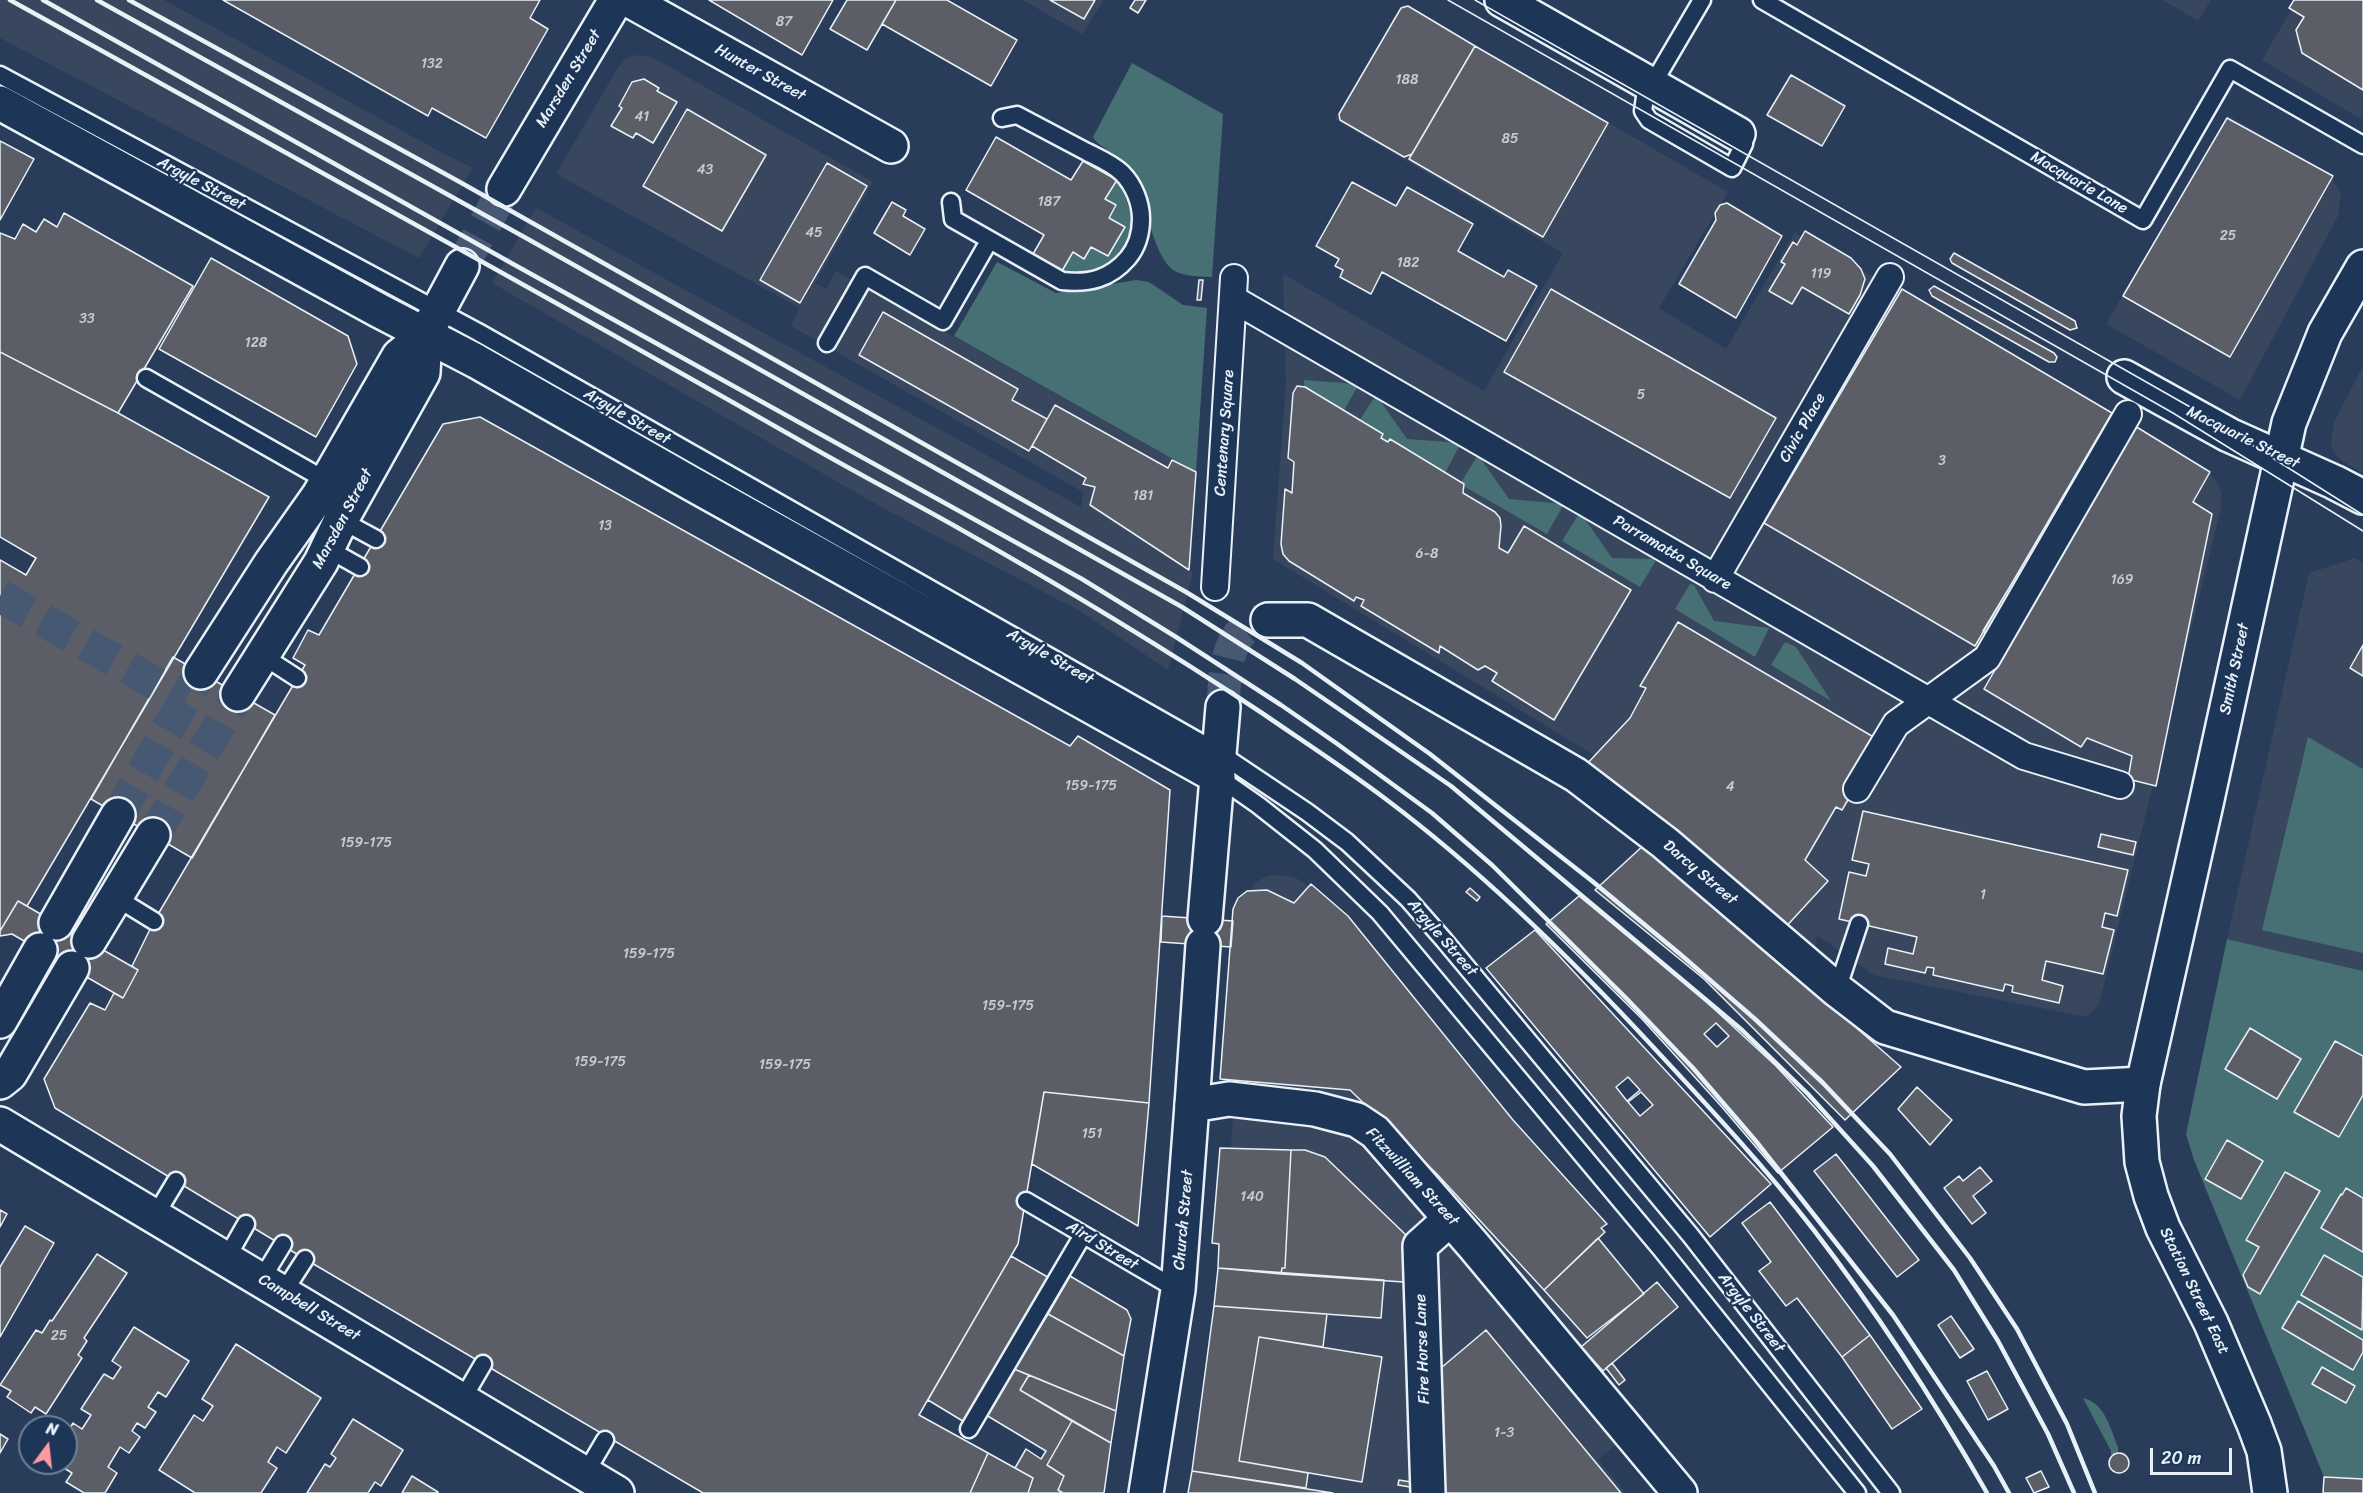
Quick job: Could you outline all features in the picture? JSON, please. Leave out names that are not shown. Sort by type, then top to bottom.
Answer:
[{"type":"street","name":"Marsden Street","points":[[504,189],[616,0]]},
{"type":"street","name":"Hunter Street","points":[[629,0],[891,146]]},
{"type":"street","points":[[1502,0],[1738,134]]},
{"type":"street","name":"Argyle Street","points":[[0,103],[432,323],[476,361],[694,485],[1218,765]]},
{"type":"street","name":"Marsden Street","points":[[201,672],[327,481],[399,356],[432,323],[462,266]]},
{"type":"street","name":"Smith Street","points":[[2143,1084],[2289,423],[2325,333],[2363,267]]},
{"type":"street","name":"Civic Place","points":[[1715,579],[1890,277]]},
{"type":"street","name":"Parramatta Square","points":[[1234,289],[1715,579],[2024,756],[2120,785]]},
{"type":"street","name":"Centenary Square","points":[[1215,587],[1234,289]]},
{"type":"street","name":"Marsden Street","points":[[238,694],[334,534],[423,373],[432,323]]},
{"type":"street","name":"Macquarie Street","points":[[2124,376],[2229,435],[2363,497]]},
{"type":"street","points":[[1857,789],[1896,724],[1987,658],[2128,414]]},
{"type":"street","name":"Darcy Street","points":[[1268,620],[1308,620],[1576,775],[1665,843],[1837,990],[1885,1027],[2084,1087],[2143,1084]]},
{"type":"street","name":"Church Street","points":[[1146,1493],[1178,1290],[1222,707]]},
{"type":"street","points":[[0,1021],[118,815]]},
{"type":"street","points":[[0,1082],[10,1074],[153,836]]},
{"type":"street","name":"Station Street East","points":[[2143,1084],[2139,1116],[2142,1162],[2151,1196],[2163,1228],[2228,1362],[2260,1439],[2270,1493]]},
{"type":"street","name":"Fitzwilliam Street","points":[[1192,1105],[1227,1117],[1313,1124],[1345,1135],[1371,1154],[1444,1224],[1680,1493]]},
{"type":"street","name":"Campbell Street","points":[[0,1125],[617,1493]]},
{"type":"street","name":"Fitzwilliam Street","points":[[1444,1224],[1661,1493]]},
{"type":"street","name":"Fire Horse Lane","points":[[1428,1493],[1420,1246],[1444,1224]]},
{"type":"lane","points":[[1652,85],[1702,0]]},
{"type":"lane","name":"Macquarie Lane","points":[[1762,0],[2143,220],[2230,69],[2363,146]]},
{"type":"lane","name":"Argyle Street","points":[[0,75],[432,323]]},
{"type":"lane","points":[[951,202],[953,219],[1062,281],[1078,283],[1093,281],[1108,275],[1121,266],[1135,248],[1141,227],[1141,212],[1138,198],[1122,173],[1017,115],[1002,118]]},
{"type":"lane","points":[[827,343],[865,276],[943,321],[989,241]]},
{"type":"lane","points":[[146,378],[327,481]]},
{"type":"lane","points":[[334,534],[376,539]]},
{"type":"lane","points":[[334,534],[360,567]]},
{"type":"lane","points":[[262,656],[297,678]]},
{"type":"lane","name":"Argyle Street","points":[[1218,765],[1258,805],[1315,850],[1380,913],[1654,1240],[1857,1493]]},
{"type":"lane","name":"Argyle Street","points":[[1218,765],[1307,812],[1347,842],[1408,899],[1690,1236],[1891,1493]]},
{"type":"lane","points":[[115,897],[154,921]]},
{"type":"lane","points":[[1837,990],[1859,924]]},
{"type":"lane","points":[[155,1216],[176,1182]]},
{"type":"lane","name":"Aird Street","points":[[1026,1201],[1178,1290]]},
{"type":"lane","points":[[226,1259],[246,1224]]},
{"type":"lane","points":[[969,1429],[1083,1234]]},
{"type":"lane","points":[[272,1287],[283,1244]]},
{"type":"lane","points":[[272,1287],[305,1259]]},
{"type":"lane","points":[[462,1400],[483,1364]]},
{"type":"lane","points":[[585,1474],[605,1440]]},
{"type":"shaded area","points":[[0,0],[164,0],[473,168],[419,258],[0,38]]},
{"type":"shaded area","points":[[1023,0],[1104,0],[1082,34]]},
{"type":"shaded area","points":[[2163,0],[2211,0],[2198,21]]},
{"type":"shaded area","points":[[2297,0],[2363,0],[2363,120],[2262,60]]},
{"type":"shaded area","points":[[1403,4],[1728,192],[1659,308],[1726,349],[1795,232],[2199,465],[2216,480],[2221,492],[2221,508],[2099,1004],[2087,1017],[1874,975],[1817,935],[1815,946],[1607,763],[1273,559],[1286,381],[1283,274],[1484,391],[1563,253],[1335,119]]},
{"type":"shaded area","points":[[638,55],[652,57],[873,182],[815,283],[826,289],[836,271],[1196,472],[1189,570],[1193,573],[1168,670],[1080,611],[883,508],[492,283],[536,208],[1081,507],[1083,492],[791,326],[800,308],[556,174],[617,69],[626,58]]},
{"type":"shaded area","points":[[2228,116],[2328,173],[2341,193],[2338,216],[2240,400],[2106,324]]},
{"type":"shaded area","points":[[2363,366],[2363,473],[2344,462],[2335,454],[2331,445],[2334,422]]},
{"type":"shaded area","points":[[2355,558],[2363,563],[2363,971],[2227,939],[2309,573]]},
{"type":"shaded area","points":[[1282,875],[1298,879],[1311,888],[1644,1291],[1657,1282],[1678,1307],[1603,1370],[1645,1420],[1598,1460],[1626,1493],[1191,1493],[1218,1329],[1249,891],[1256,882],[1268,876]]},
{"type":"green space","points":[[1132,63],[1223,114],[1212,277],[1183,274],[1175,271],[1167,263],[1154,238],[1139,190],[1128,166],[1093,137]]},
{"type":"green space","points":[[1117,180],[1126,199],[1131,220],[1131,234],[1127,246],[1111,262],[1100,267],[1062,271],[1073,252],[1084,259],[1091,247],[1108,256],[1124,227],[1109,218],[1116,205],[1105,199]]},
{"type":"green space","points":[[997,262],[1056,293],[1136,280],[1149,282],[1183,305],[1207,308],[1196,472],[954,336]]},
{"type":"green space","points":[[1304,380],[1358,386],[1344,410],[1338,412],[1305,395]]},
{"type":"green space","points":[[1376,395],[1407,439],[1461,443],[1444,475],[1357,424]]},
{"type":"green space","points":[[1478,455],[1509,499],[1564,504],[1547,534],[1460,484]]},
{"type":"green space","points":[[1580,512],[1612,558],[1653,559],[1655,562],[1640,587],[1562,541]]},
{"type":"green space","points":[[1690,584],[1694,585],[1714,621],[1769,628],[1755,657],[1675,609]]},
{"type":"green space","points":[[1785,642],[1796,647],[1831,701],[1771,665]]},
{"type":"green space","points":[[2308,737],[2363,769],[2363,953],[2262,930]]},
{"type":"green space","points":[[2227,939],[2363,971],[2363,1479],[2324,1477],[2194,1160],[2186,1134]]},
{"type":"green space","points":[[2083,1398],[2097,1405],[2106,1417],[2118,1447],[2118,1453],[2111,1455]]},
{"type":"building","points":[[223,0],[540,0],[530,18],[548,29],[486,138],[432,108],[428,116]]},
{"type":"building","points":[[709,0],[833,0],[802,55]]},
{"type":"building","points":[[847,0],[896,0],[867,50],[830,29]]},
{"type":"building","points":[[896,0],[947,0],[1017,40],[991,86],[882,24]]},
{"type":"building","points":[[1050,0],[1095,0],[1084,19]]},
{"type":"building","points":[[1135,0],[1146,0],[1138,13],[1130,8]]},
{"type":"building","points":[[2294,0],[2363,0],[2363,90],[2302,53],[2296,30],[2304,17],[2289,8]]},
{"type":"building","points":[[1408,6],[1475,46],[1412,154],[1404,157],[1340,120],[1339,114],[1401,8]]},
{"type":"building","points":[[1475,46],[1608,123],[1543,237],[1409,159]]},
{"type":"building","points":[[1791,75],[1845,106],[1822,146],[1767,115]]},
{"type":"building","points":[[644,79],[659,88],[657,91],[677,102],[653,143],[636,133],[633,138],[611,126],[622,108],[619,106],[632,82]]},
{"type":"building","points":[[687,109],[766,155],[722,231],[643,186]]},
{"type":"building","points":[[2227,118],[2333,176],[2230,357],[2123,296]]},
{"type":"building","points":[[996,137],[1071,180],[1083,161],[1117,180],[1105,199],[1116,205],[1109,218],[1125,227],[1108,256],[1091,247],[1084,259],[1073,252],[1062,271],[1033,254],[1044,235],[966,190]]},
{"type":"building","points":[[0,141],[34,159],[0,220]]},
{"type":"building","points":[[827,163],[867,186],[800,303],[760,280]]},
{"type":"building","points":[[1352,182],[1396,206],[1407,187],[1473,224],[1458,251],[1504,277],[1508,270],[1537,286],[1506,341],[1382,272],[1371,294],[1340,277],[1343,270],[1335,266],[1339,259],[1316,246]]},
{"type":"building","points":[[892,202],[906,210],[903,216],[925,229],[910,255],[874,233]]},
{"type":"building","points":[[1727,203],[1782,236],[1736,318],[1679,284],[1716,220],[1715,213],[1720,205]]},
{"type":"building","points":[[64,213],[193,286],[118,413],[0,352],[0,233],[15,239],[23,224],[36,232],[44,219],[57,227]]},
{"type":"building","points":[[1805,231],[1851,258],[1861,269],[1865,279],[1860,295],[1849,314],[1802,287],[1792,304],[1769,291],[1785,264],[1781,262],[1793,242],[1797,245]]},
{"type":"building","points":[[1954,253],[2075,321],[2077,328],[2070,330],[1952,263],[1950,259]]},
{"type":"building","points":[[211,258],[348,336],[357,364],[316,437],[159,349]]},
{"type":"building","points":[[1199,280],[1203,280],[1201,300],[1197,300]]},
{"type":"building","points":[[1934,286],[2054,353],[2057,357],[2055,362],[2049,362],[1932,296],[1929,290]]},
{"type":"building","points":[[1551,289],[1776,418],[1730,498],[1504,372]]},
{"type":"building","points":[[1902,289],[2112,413],[1975,646],[1764,523]]},
{"type":"building","points":[[883,312],[1018,389],[1012,400],[1047,419],[1029,451],[859,355]]},
{"type":"building","points":[[0,352],[118,413],[269,497],[27,906],[18,901],[0,931],[0,560],[26,575],[36,558],[0,537]]},
{"type":"building","points":[[1297,386],[1305,387],[1383,434],[1381,438],[1388,442],[1390,439],[1464,484],[1463,493],[1495,512],[1500,518],[1499,548],[1508,553],[1524,526],[1631,590],[1554,720],[1492,681],[1497,673],[1485,666],[1478,670],[1440,646],[1439,653],[1361,606],[1364,600],[1356,597],[1354,601],[1289,561],[1283,554],[1281,544],[1285,489],[1292,493],[1294,462],[1288,458],[1293,393]]},
{"type":"building","points":[[1055,405],[1168,468],[1172,460],[1196,472],[1189,570],[1090,505],[1095,487],[1083,484],[1086,478],[1032,446]]},
{"type":"building","points":[[480,417],[1070,746],[1078,736],[1170,790],[1149,1103],[1044,1092],[1018,1244],[919,1415],[988,1453],[970,1493],[703,1493],[305,1259],[55,1108],[44,1079],[90,1003],[105,1010],[114,993],[123,998],[138,970],[132,966],[154,921],[305,665],[293,658],[308,630],[319,635],[443,424]]},
{"type":"building","points":[[2108,420],[2117,426],[2070,506],[2061,501]]},
{"type":"building","points":[[2135,426],[2210,472],[2193,502],[2212,514],[2156,786],[2128,779],[2132,756],[2087,738],[2081,747],[1984,689]]},
{"type":"building","points":[[2020,570],[2031,576],[1994,637],[1983,631]]},
{"type":"building","points":[[1678,622],[1882,742],[1842,810],[1836,807],[1805,860],[1828,881],[1771,943],[1583,768],[1630,718],[1646,688],[1640,686]]},
{"type":"building","points":[[2363,645],[2363,676],[2350,668]]},
{"type":"building","points":[[173,657],[275,715],[192,858],[91,799]]},
{"type":"building","points":[[1863,811],[2128,870],[2117,916],[2105,913],[2102,927],[2114,930],[2103,974],[2046,961],[2042,980],[2063,986],[2059,1003],[2012,992],[2013,986],[2005,984],[2003,991],[1933,975],[1934,968],[1927,967],[1925,973],[1885,964],[1888,948],[1913,954],[1917,937],[1839,919],[1849,872],[1866,876],[1869,864],[1852,860]]},
{"type":"building","points":[[2101,834],[2136,842],[2133,855],[2098,847]]},
{"type":"building","points":[[1646,843],[1901,1067],[1845,1120],[1704,979],[1595,890]]},
{"type":"building","points":[[1311,884],[1348,916],[1513,1120],[1607,1224],[1601,1228],[1605,1232],[1544,1290],[1436,1173],[1350,1090],[1220,1079],[1233,909],[1238,898],[1247,891],[1267,890],[1294,903]]},
{"type":"building","points":[[1470,888],[1480,897],[1477,901],[1466,892]]},
{"type":"building","points":[[1579,896],[1699,995],[1776,1066],[1833,1127],[1778,1173],[1642,1019],[1546,924]]},
{"type":"building","points":[[18,901],[138,970],[123,998],[12,934],[0,936],[0,931]]},
{"type":"building","points":[[1162,916],[1233,921],[1231,947],[1161,942]]},
{"type":"building","points":[[1535,930],[1771,1184],[1710,1237],[1486,968]]},
{"type":"building","points":[[1716,1023],[1729,1036],[1717,1047],[1704,1034]]},
{"type":"building","points":[[2250,1028],[2301,1059],[2277,1099],[2225,1069]]},
{"type":"building","points":[[2335,1041],[2363,1056],[2363,1095],[2339,1137],[2294,1112]]},
{"type":"building","points":[[1628,1077],[1640,1090],[1627,1101],[1616,1087]]},
{"type":"building","points":[[1917,1087],[1952,1120],[1930,1145],[1898,1109]]},
{"type":"building","points":[[1044,1092],[1149,1103],[1138,1226],[1032,1164]]},
{"type":"building","points":[[1641,1092],[1653,1105],[1640,1116],[1628,1102]]},
{"type":"building","points":[[2227,1140],[2263,1161],[2241,1199],[2205,1179]]},
{"type":"building","points":[[1220,1148],[1291,1150],[1285,1268],[1282,1268],[1281,1274],[1218,1268],[1219,1244],[1212,1243]]},
{"type":"building","points":[[1291,1150],[1305,1150],[1325,1157],[1406,1235],[1404,1282],[1281,1274],[1282,1268],[1285,1268]]},
{"type":"building","points":[[1836,1154],[1919,1260],[1897,1277],[1814,1171]]},
{"type":"building","points":[[1980,1167],[1992,1181],[1973,1196],[1986,1213],[1972,1224],[1944,1188],[1959,1176],[1963,1181]]},
{"type":"building","points":[[2285,1172],[2320,1191],[2260,1294],[2248,1287],[2243,1275],[2259,1247],[2246,1240]]},
{"type":"building","points":[[2346,1188],[2363,1198],[2363,1252],[2321,1228]]},
{"type":"building","points":[[1770,1202],[1870,1335],[1842,1357],[1797,1298],[1786,1306],[1759,1271],[1771,1262],[1742,1223]]},
{"type":"building","points":[[0,1210],[7,1214],[0,1227]]},
{"type":"building","points":[[25,1226],[54,1243],[0,1337],[0,1267]]},
{"type":"building","points":[[1598,1238],[1644,1294],[1587,1338],[1544,1290]]},
{"type":"building","points":[[97,1254],[127,1273],[84,1338],[87,1341],[78,1355],[82,1358],[46,1414],[35,1407],[31,1413],[7,1397],[11,1391],[0,1385],[36,1330],[42,1333],[50,1320],[52,1321]]},
{"type":"building","points":[[2324,1255],[2363,1277],[2362,1330],[2301,1295]]},
{"type":"building","points":[[1011,1256],[1051,1279],[966,1423],[928,1400]]},
{"type":"building","points":[[1218,1268],[1384,1280],[1381,1318],[1214,1306]]},
{"type":"building","points":[[1070,1276],[1127,1310],[1131,1319],[1124,1356],[1048,1314]]},
{"type":"building","points":[[1657,1282],[1678,1307],[1603,1371],[1581,1347]]},
{"type":"building","points":[[2298,1301],[2363,1340],[2363,1352],[2353,1370],[2282,1328]]},
{"type":"building","points":[[1214,1306],[1327,1314],[1323,1347],[1259,1337],[1239,1461],[1308,1473],[1306,1488],[1192,1471]]},
{"type":"building","points":[[1048,1314],[1124,1356],[1116,1411],[1014,1369]]},
{"type":"building","points":[[1951,1316],[1974,1349],[1960,1358],[1938,1325]]},
{"type":"building","points":[[134,1327],[189,1361],[166,1397],[158,1392],[148,1407],[156,1412],[145,1428],[137,1423],[132,1431],[140,1437],[129,1453],[120,1447],[108,1467],[117,1473],[105,1493],[84,1493],[66,1482],[71,1475],[78,1475],[78,1426],[82,1429],[91,1415],[81,1409],[104,1374],[113,1379],[121,1367],[112,1361]]},
{"type":"building","points":[[1486,1330],[1621,1493],[1438,1493],[1435,1373]]},
{"type":"building","points":[[1870,1335],[1922,1409],[1892,1429],[1842,1357]]},
{"type":"building","points":[[1259,1337],[1382,1357],[1362,1482],[1239,1461]]},
{"type":"building","points":[[236,1344],[321,1398],[286,1453],[277,1447],[268,1462],[277,1468],[261,1493],[195,1493],[159,1470],[194,1415],[203,1421],[213,1406],[202,1399]]},
{"type":"building","points":[[1612,1363],[1625,1380],[1619,1385],[1606,1368]]},
{"type":"building","points":[[2322,1367],[2355,1386],[2346,1403],[2312,1384]]},
{"type":"building","points":[[1014,1369],[1029,1375],[1020,1390],[1072,1421],[1047,1465],[1064,1476],[1058,1490],[1063,1493],[1028,1493],[1033,1478],[1015,1468],[1026,1449],[1041,1459],[1046,1451],[986,1415]]},
{"type":"building","points":[[1987,1371],[2008,1409],[1988,1420],[1967,1381]]},
{"type":"building","points":[[1029,1375],[1116,1411],[1111,1443],[1020,1390]]},
{"type":"building","points":[[353,1419],[403,1450],[381,1486],[375,1482],[368,1493],[307,1493],[325,1464],[330,1467],[336,1458],[331,1454]]},
{"type":"building","points":[[1072,1421],[1111,1443],[1104,1493],[1063,1493],[1058,1490],[1064,1476],[1047,1465]]},
{"type":"building","points":[[0,1434],[8,1439],[0,1453]]},
{"type":"building","points":[[988,1453],[1033,1478],[1028,1493],[970,1493]]},
{"type":"building","points":[[2119,1453],[2126,1456],[2129,1463],[2126,1470],[2119,1473],[2112,1470],[2109,1463],[2112,1456]]},
{"type":"building","points":[[1192,1471],[1333,1493],[1188,1493]]},
{"type":"building","points":[[2041,1471],[2049,1487],[2034,1493],[2026,1478]]},
{"type":"building","points":[[412,1476],[438,1492],[438,1493],[402,1493]]},
{"type":"building","points":[[2324,1477],[2363,1479],[2363,1493],[2323,1493]]},
{"type":"building","points":[[1399,1480],[1411,1482],[1410,1487],[1398,1485]]},
{"type":"tunnel","points":[[462,266],[504,189]]},
{"type":"tunnel","points":[[0,596],[185,700]]},
{"type":"tunnel","points":[[1223,707],[1227,666],[1235,640],[1243,630],[1254,623],[1268,620]]},
{"type":"tunnel","points":[[118,815],[201,672]]},
{"type":"tunnel","points":[[153,835],[238,694]]},
{"type":"tram line","points":[[1448,0],[2173,413],[2363,531]]},
{"type":"tram line","points":[[1475,0],[2206,416],[2363,515]]},
{"type":"railway","points":[[10,0],[1037,573],[1225,689],[1387,800],[1493,887],[1559,950],[1624,1015],[1756,1160],[1837,1260],[1926,1391],[1987,1493]]},
{"type":"railway","points":[[43,0],[513,264],[1082,579],[1281,705],[1432,813],[1492,865],[1626,998],[1693,1068],[1755,1140],[1893,1315],[1994,1466],[2009,1493]]},
{"type":"railway","points":[[97,0],[1182,607],[1295,679],[1451,786],[1742,1030],[1808,1094],[1873,1166],[1954,1270],[1998,1341],[2048,1434],[2074,1493]]},
{"type":"railway","points":[[129,0],[458,181],[1186,592],[1302,663],[1430,754],[1592,881],[1755,1019],[1823,1083],[1890,1154],[1970,1258],[2017,1329],[2067,1424],[2095,1493]]}]
